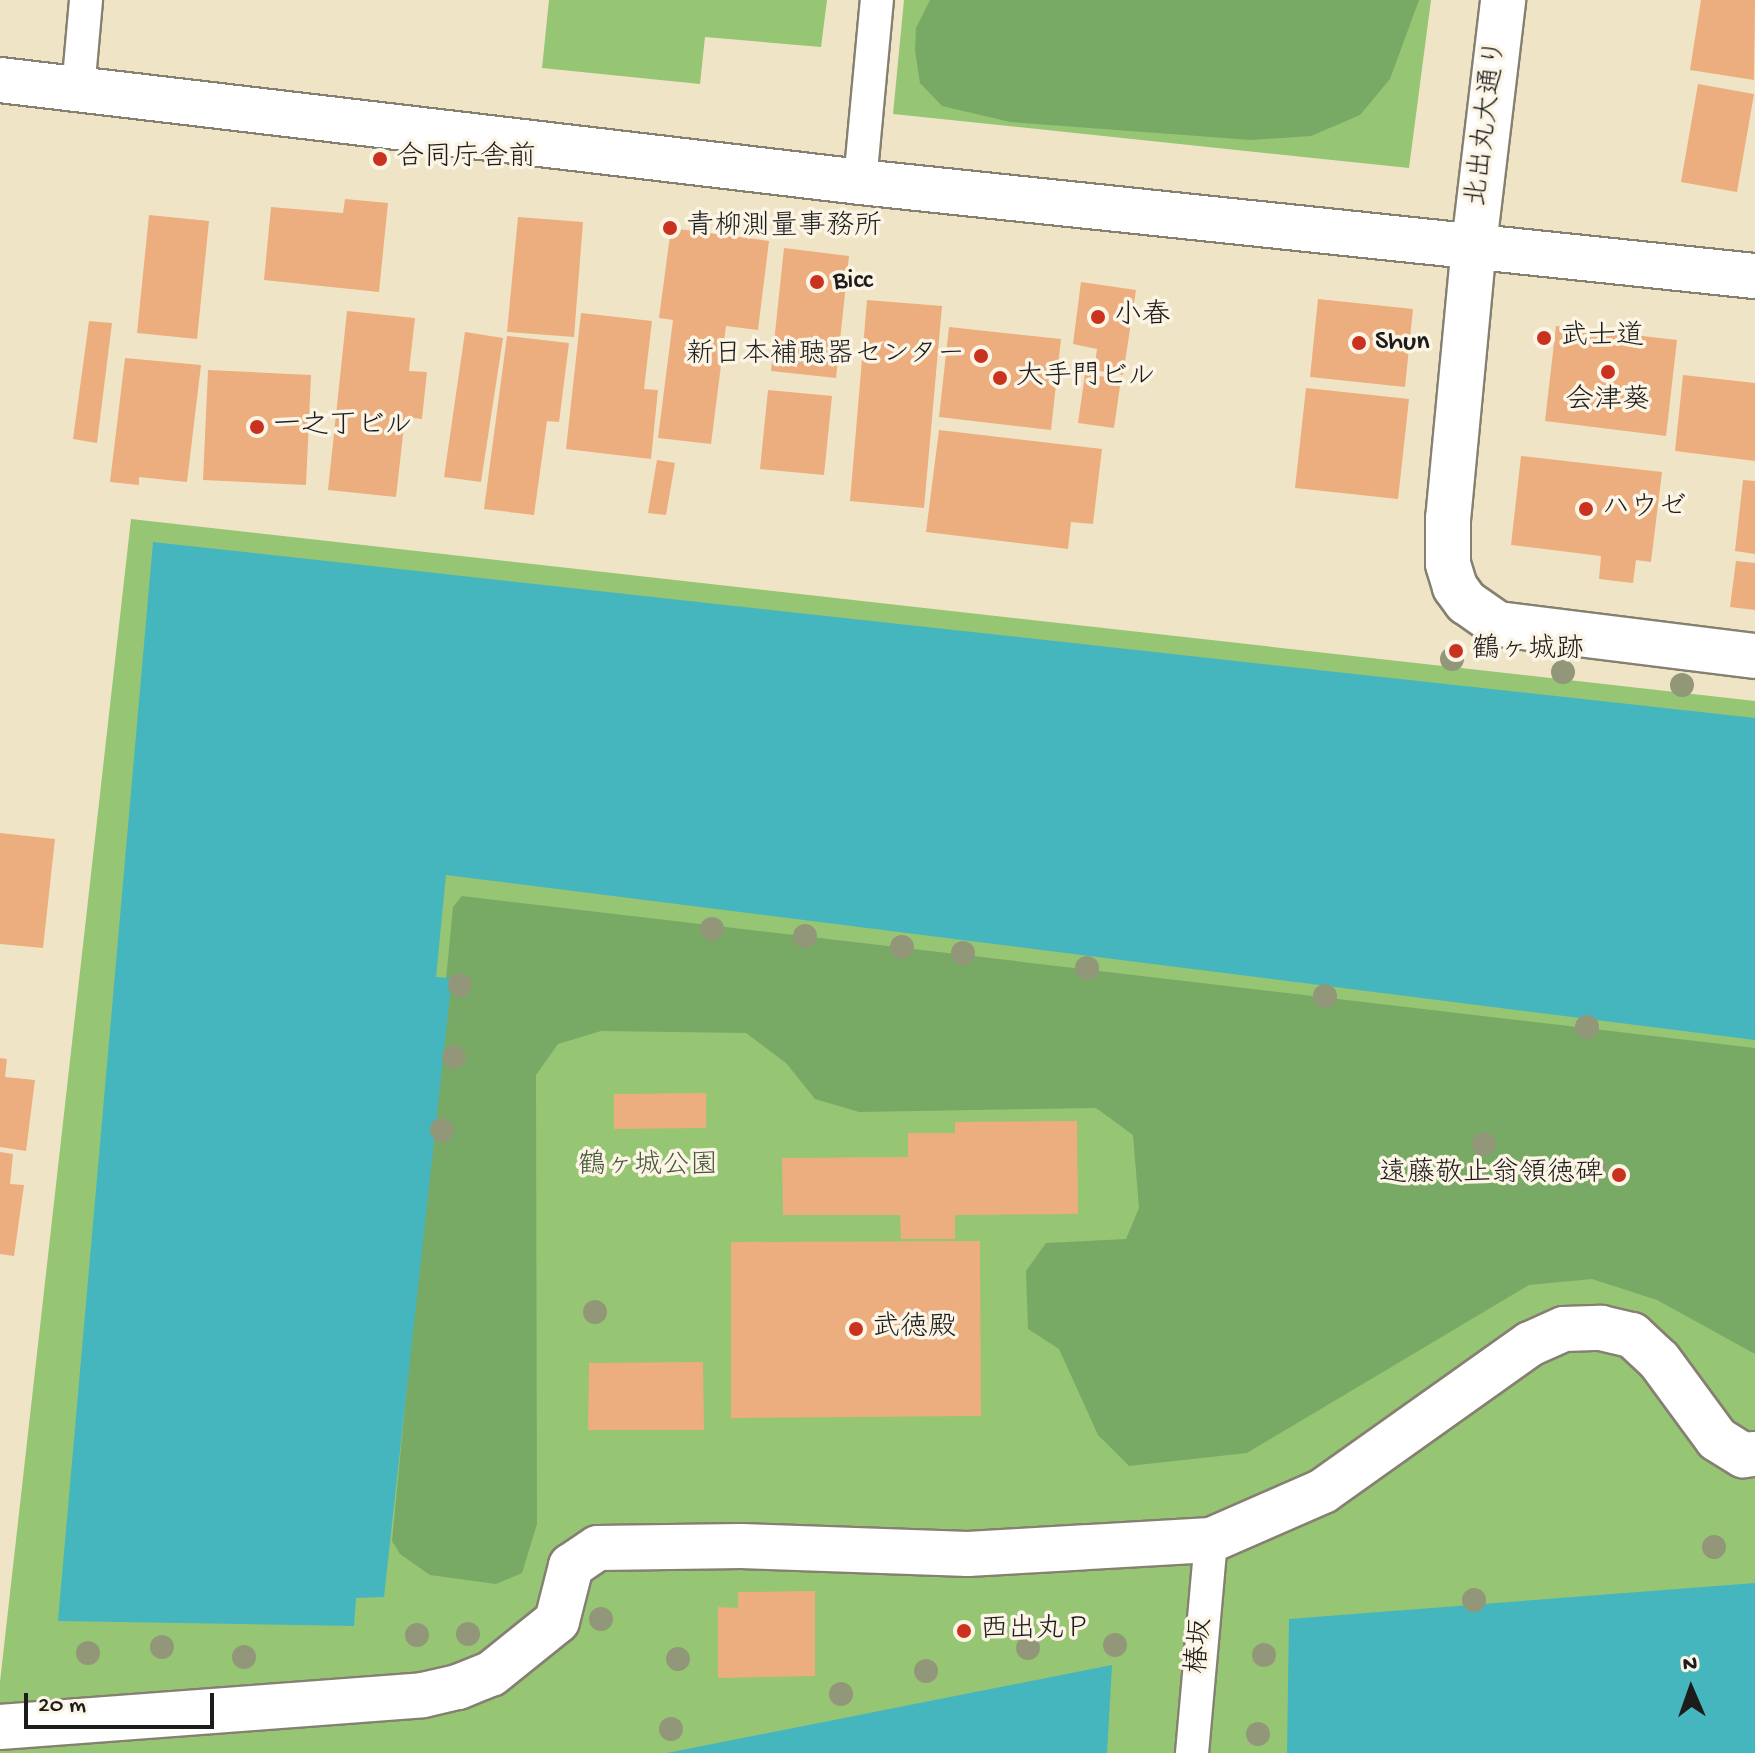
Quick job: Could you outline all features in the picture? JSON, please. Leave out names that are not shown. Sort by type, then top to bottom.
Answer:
[{"type":"street","name":"北出丸大通り","points":[[1503,0],[1474,245],[1448,518],[1448,564],[1455,587],[1466,602],[1498,624],[1755,656]]},
{"type":"street","points":[[0,80],[860,182],[1755,276]]},
{"type":"street","points":[[0,1727],[423,1695],[458,1687],[491,1674],[557,1621],[571,1566],[598,1548],[741,1546],[968,1554],[1211,1540],[1323,1491],[1530,1344],[1564,1329],[1601,1328],[1632,1335],[1659,1360],[1717,1439],[1743,1455],[1755,1454]]},
{"type":"lane","points":[[78,90],[86,0]]},
{"type":"lane","points":[[860,182],[877,0]]},
{"type":"lane","name":"椿坂","points":[[1192,1753],[1211,1540]]},
{"type":"green space","points":[[549,0],[827,0],[821,47],[705,37],[700,84],[542,68]]},
{"type":"green space","points":[[904,0],[1431,0],[1409,168],[893,114]]},
{"type":"green space","points":[[930,0],[1419,0],[1390,79],[1360,115],[1311,136],[1251,140],[1010,122],[942,106],[920,83],[915,50],[916,28]]},
{"type":"green space","name":"鶴ヶ城公園","points":[[131,519],[1755,701],[1755,1753],[0,1753],[0,1682]]},
{"type":"green space","points":[[462,896],[1755,1048],[1755,1354],[1657,1300],[1592,1279],[1529,1285],[1247,1453],[1129,1466],[1098,1435],[1059,1349],[1028,1329],[1026,1271],[1046,1243],[1126,1239],[1139,1208],[1133,1135],[1096,1108],[859,1112],[815,1099],[786,1063],[746,1033],[601,1031],[558,1044],[536,1075],[537,1524],[522,1573],[496,1584],[430,1575],[400,1554],[392,1541],[453,907]]},
{"type":"water","points":[[153,542],[1755,718],[1755,1040],[446,875],[436,977],[452,978],[384,1597],[356,1598],[354,1626],[58,1621]]},
{"type":"water","points":[[1755,1583],[1755,1753],[1287,1753],[1289,1619]]},
{"type":"water","points":[[1112,1665],[1107,1753],[667,1753]]},
{"type":"building","points":[[1701,0],[1755,0],[1754,80],[1690,70]]},
{"type":"building","points":[[1698,84],[1754,94],[1737,192],[1681,182]]},
{"type":"building","points":[[345,199],[388,203],[379,292],[264,280],[271,207],[343,213]]},
{"type":"building","points":[[149,215],[209,221],[197,339],[137,333]]},
{"type":"building","points":[[518,217],[583,222],[574,337],[507,332]]},
{"type":"building","points":[[671,228],[769,241],[758,330],[726,326],[711,444],[658,438],[673,320],[659,318]]},
{"type":"building","points":[[784,248],[849,256],[836,378],[771,371]]},
{"type":"building","points":[[1081,282],[1136,290],[1123,375],[1094,370],[1097,349],[1073,344]]},
{"type":"building","points":[[1318,299],[1413,309],[1405,387],[1310,377]]},
{"type":"building","points":[[867,300],[942,306],[924,508],[850,501]]},
{"type":"building","points":[[347,311],[415,318],[409,371],[427,372],[422,419],[405,417],[396,497],[328,490]]},
{"type":"building","points":[[581,313],[652,321],[644,389],[658,390],[651,459],[566,449]]},
{"type":"building","points":[[89,321],[112,323],[97,443],[73,439]]},
{"type":"building","points":[[1556,326],[1677,340],[1666,436],[1545,421]]},
{"type":"building","name":"大手門ビル","points":[[949,327],[1061,339],[1051,430],[939,417]]},
{"type":"building","points":[[465,332],[503,338],[481,482],[444,477]]},
{"type":"building","points":[[507,336],[569,343],[559,422],[547,421],[534,515],[484,509]]},
{"type":"building","points":[[125,358],[201,365],[187,482],[139,477],[139,485],[110,482]]},
{"type":"building","name":"一之丁ビル","points":[[208,370],[311,375],[306,485],[203,480]]},
{"type":"building","points":[[1085,374],[1121,379],[1114,428],[1078,423]]},
{"type":"building","points":[[1683,375],[1755,383],[1755,461],[1675,451]]},
{"type":"building","points":[[1306,388],[1409,399],[1398,499],[1295,488]]},
{"type":"building","points":[[768,390],[832,396],[824,475],[760,469]]},
{"type":"building","points":[[939,430],[1102,449],[1093,524],[1071,522],[1068,549],[926,532]]},
{"type":"building","name":"ハウゼ","points":[[1521,456],[1662,472],[1651,562],[1636,560],[1633,583],[1599,579],[1601,556],[1511,545]]},
{"type":"building","points":[[657,460],[675,463],[666,515],[648,513]]},
{"type":"building","points":[[1743,480],[1755,481],[1755,554],[1735,551]]},
{"type":"building","points":[[1736,561],[1755,563],[1755,610],[1730,607]]},
{"type":"building","points":[[0,833],[55,839],[43,948],[0,944]]},
{"type":"building","points":[[0,1058],[7,1059],[5,1077],[35,1080],[26,1151],[0,1147]]},
{"type":"building","points":[[706,1093],[706,1128],[614,1129],[614,1094]]},
{"type":"building","points":[[1077,1121],[1078,1214],[955,1215],[955,1239],[901,1239],[900,1215],[783,1215],[782,1158],[908,1157],[908,1133],[955,1133],[955,1122]]},
{"type":"building","points":[[0,1152],[13,1154],[10,1184],[24,1185],[14,1256],[0,1254]]},
{"type":"building","name":"武徳殿","points":[[980,1241],[981,1416],[731,1418],[731,1242]]},
{"type":"building","points":[[703,1362],[704,1430],[588,1430],[589,1363]]},
{"type":"building","points":[[815,1591],[815,1676],[718,1678],[718,1607],[738,1608],[738,1592]]},
{"type":"place","name":"合同庁舎前","points":[[380,159]]},
{"type":"place","name":"青柳測量事務所","points":[[670,228]]},
{"type":"place","name":"Bicc","points":[[817,282]]},
{"type":"place","name":"小春","points":[[1098,317]]},
{"type":"place","name":"武士道","points":[[1544,338]]},
{"type":"place","name":"Shun","points":[[1359,343]]},
{"type":"place","name":"新日本補聴器センター","points":[[981,356]]},
{"type":"place","name":"会津葵","points":[[1608,372]]},
{"type":"place","name":"大手門ビル","points":[[1000,378]]},
{"type":"place","name":"一之丁ビル","points":[[257,427]]},
{"type":"place","name":"ハウゼ","points":[[1586,509]]},
{"type":"place","name":"鶴ヶ城跡","points":[[1456,651]]},
{"type":"place","name":"遠藤敬止翁領徳碑","points":[[1619,1175]]},
{"type":"place","name":"武徳殿","points":[[856,1329]]},
{"type":"place","name":"西出丸Ｐ","points":[[964,1631]]}]
